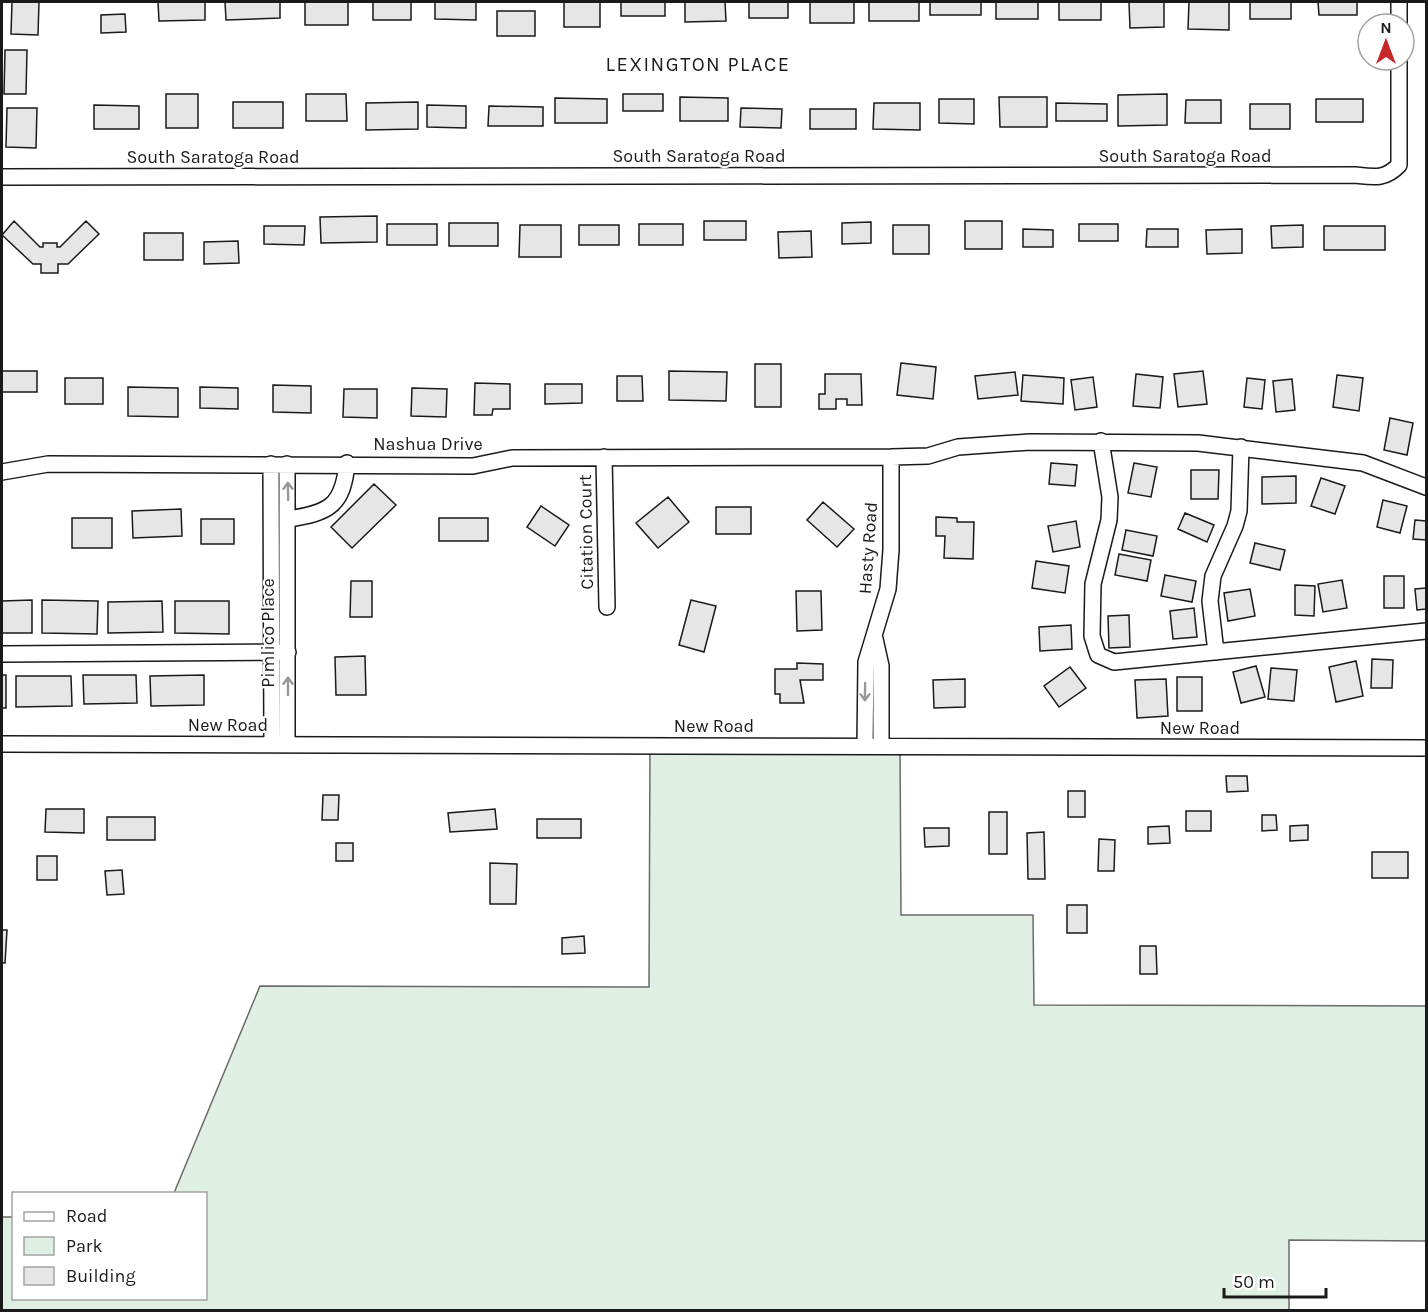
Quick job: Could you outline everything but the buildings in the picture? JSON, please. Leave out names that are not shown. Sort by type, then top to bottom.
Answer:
[{"type":"street","name":"South Saratoga Road","points":[[2,177],[1355,175],[1380,177],[1394,171],[1399,165],[1399,72]]},
{"type":"street","name":"Nashua Drive","points":[[2,472],[48,464],[473,466],[512,458],[928,456],[958,447],[1030,442],[1101,441],[1198,443],[1363,463],[1426,486]]},
{"type":"street","points":[[1101,441],[1110,497],[1109,520],[1093,584],[1092,636],[1098,655],[1114,662],[1426,631]]},
{"type":"street","points":[[1216,652],[1210,601],[1213,576],[1235,526],[1239,511],[1241,447]]},
{"type":"street","name":"Citation Court","points":[[604,457],[607,607]]},
{"type":"street","name":"Hasty Road","points":[[865,746],[866,662],[875,639],[888,589],[891,550],[891,457]]},
{"type":"street","name":"Pimlico Place","points":[[279,464],[288,519],[280,558]]},
{"type":"street","name":"Pimlico Place","points":[[279,464],[280,744]]},
{"type":"street","points":[[288,519],[313,514],[332,504],[343,492],[347,464]]},
{"type":"street","name":"Hasty Road","points":[[875,639],[881,666],[881,746]]},
{"type":"street","points":[[2,654],[280,652]]},
{"type":"street","name":"New Road","points":[[2,744],[1426,748]]},
{"type":"green space","points":[[650,745],[900,746],[901,915],[1033,915],[1034,1005],[1426,1006],[1426,1241],[1289,1240],[1289,1310],[2,1310],[2,1217],[12,1217],[12,1300],[207,1300],[207,1192],[174,1192],[260,986],[649,987]]},
{"type":"district","name":"LEXINGTON PLACE","points":[[698,64]]}]
